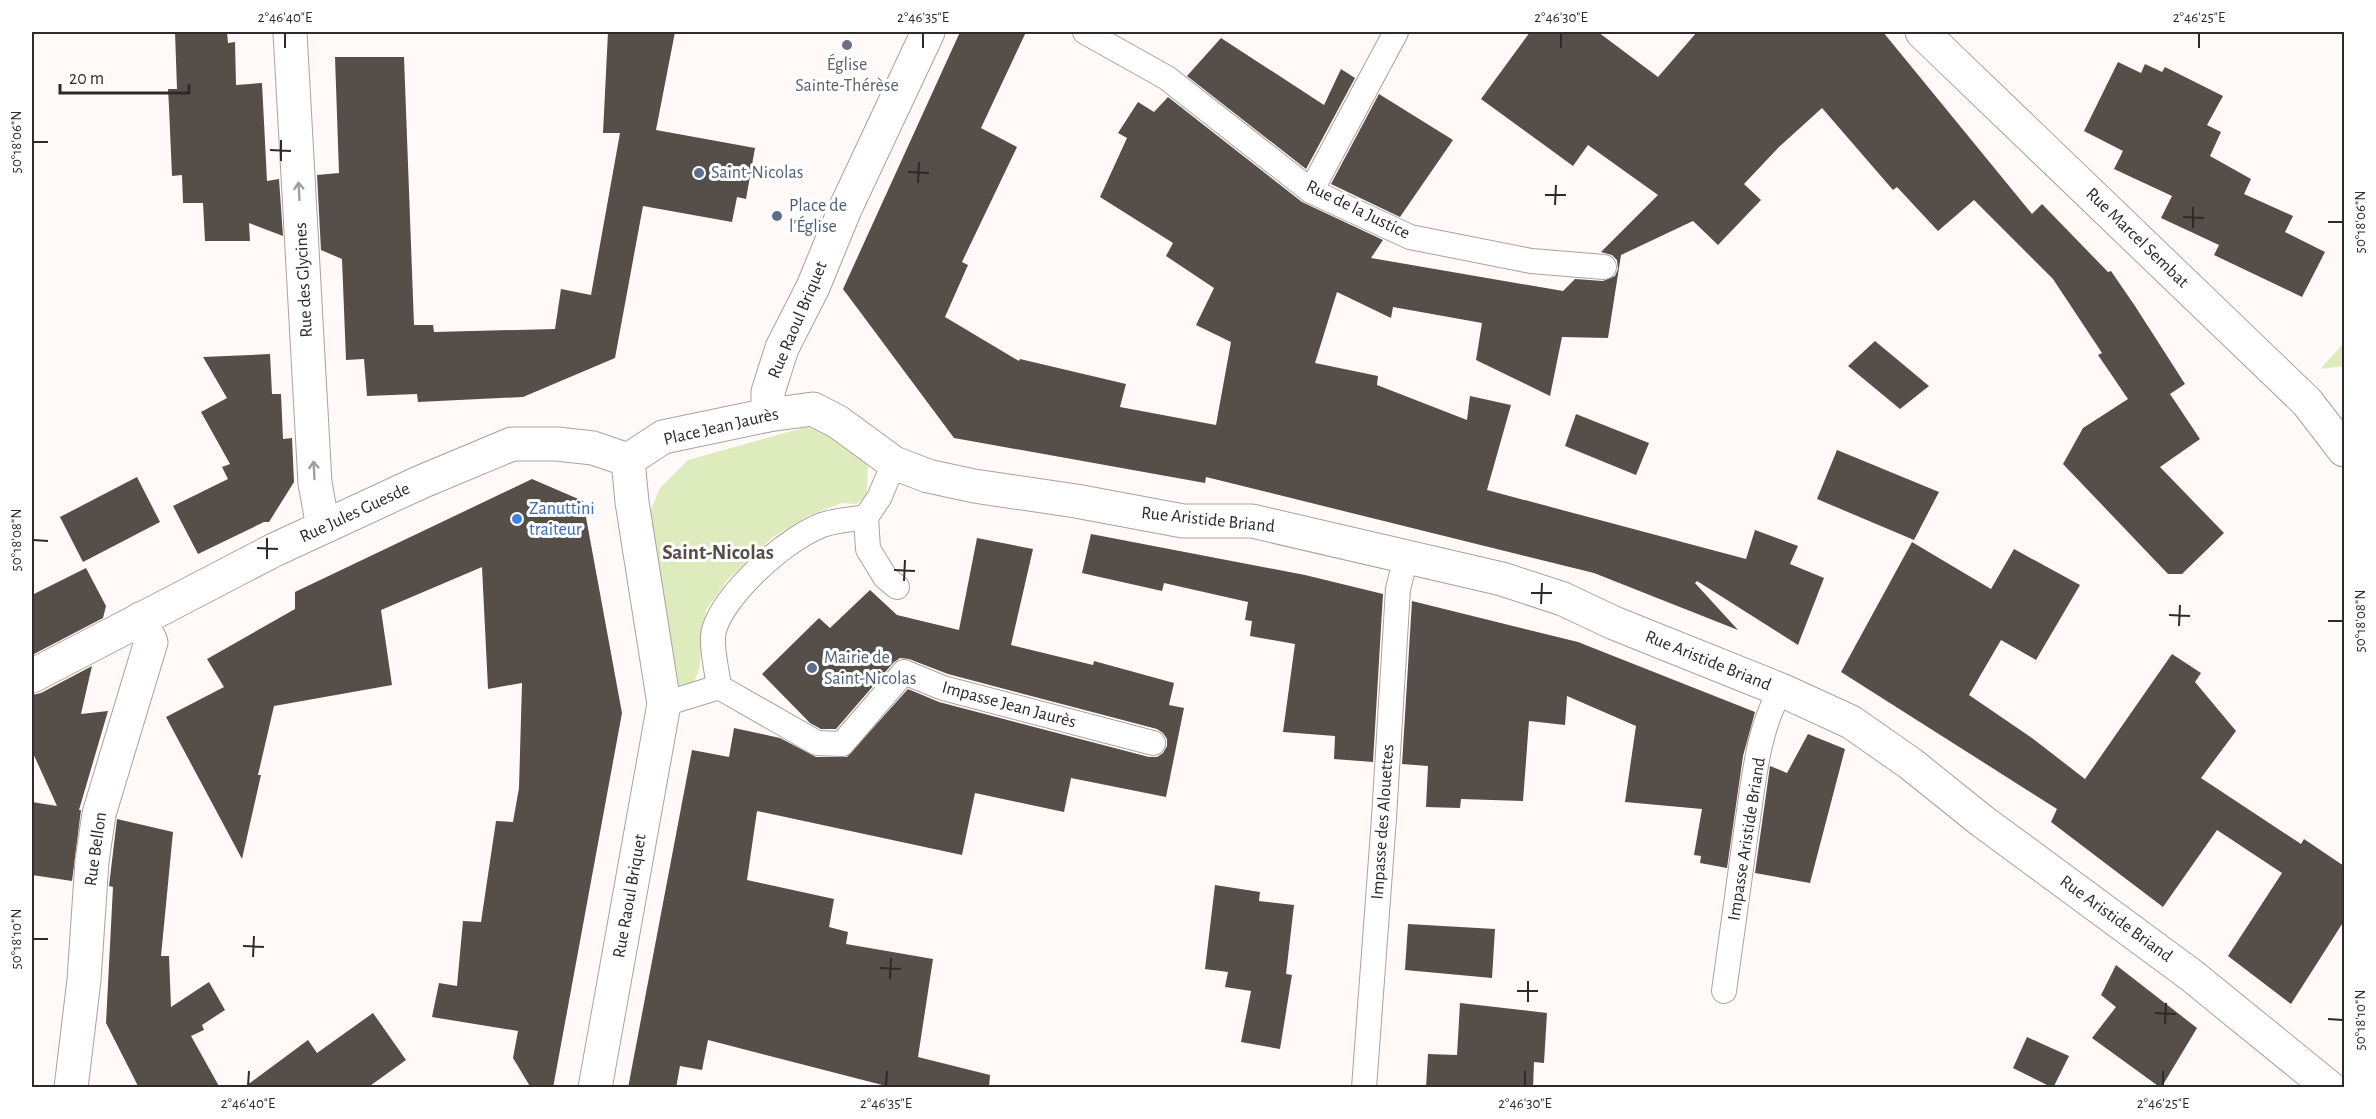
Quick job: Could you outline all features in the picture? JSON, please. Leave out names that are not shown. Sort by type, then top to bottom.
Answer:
[{"type":"street","name":"Rue des Glycines","points":[[290,32],[315,483],[323,527]]},
{"type":"street","name":"Rue Raoul Briquet","points":[[768,414],[768,392],[782,348],[813,287],[845,209],[928,32]]},
{"type":"street","name":"Rue Marcel Sembat","points":[[1922,32],[2307,402],[2344,450]]},
{"type":"street","name":"Place Jean Jaurès","points":[[628,460],[663,437],[768,414],[813,409],[838,422],[894,463],[928,476],[974,486]]},
{"type":"street","name":"Rue Jules Guesde","points":[[32,676],[323,527],[512,444],[557,444],[593,448],[628,460]]},
{"type":"street","points":[[628,460],[632,502],[664,704]]},
{"type":"street","name":"Rue Aristide Briand","points":[[974,486],[1076,501],[1183,521],[1252,521],[1502,579],[1563,599],[1657,641],[1781,690],[1851,722],[1911,764],[1982,821],[2191,975],[2330,1088]]},
{"type":"street","name":"Rue Bellon","points":[[71,1088],[84,980],[92,861],[99,814],[151,642],[140,619]]},
{"type":"street","name":"Rue Raoul Briquet","points":[[595,1088],[664,704]]},
{"type":"lane","name":"Rue de la Justice","points":[[1085,32],[1167,78],[1311,191],[1410,237],[1531,261],[1604,267]]},
{"type":"lane","points":[[1311,191],[1395,32]]},
{"type":"lane","points":[[894,463],[879,498],[866,517],[868,549],[885,577],[897,587]]},
{"type":"lane","points":[[664,704],[719,687],[713,634],[731,596],[769,560],[811,531],[828,523],[866,517]]},
{"type":"lane","name":"Impasse des Alouettes","points":[[1364,1088],[1396,612],[1398,589],[1406,557]]},
{"type":"lane","name":"Impasse Jean Jaurès","points":[[719,687],[818,743],[842,744],[904,672],[943,688],[1153,743]]},
{"type":"lane","name":"Impasse Aristide Briand","points":[[1724,991],[1751,799],[1766,723],[1772,704],[1781,690]]},
{"type":"green space","points":[[2344,343],[2344,366],[2320,369]]},
{"type":"green space","points":[[806,427],[840,434],[868,463],[867,496],[856,504],[842,503],[808,516],[773,537],[729,578],[706,610],[699,670],[694,682],[679,685],[658,578],[649,514],[660,488],[688,460]]},
{"type":"building","points":[[175,32],[227,32],[228,43],[235,42],[236,85],[262,83],[267,181],[279,179],[283,236],[249,223],[250,241],[205,241],[203,203],[183,203],[182,175],[172,176],[168,89],[177,89]]},
{"type":"building","points":[[608,32],[675,32],[656,130],[755,148],[746,199],[737,197],[732,222],[643,206],[615,358],[523,397],[418,402],[417,394],[367,396],[364,359],[346,360],[342,259],[321,250],[317,175],[339,173],[335,57],[404,57],[414,325],[433,325],[434,332],[555,329],[561,289],[591,295],[620,133],[603,133]]},
{"type":"building","points":[[960,32],[1026,32],[981,128],[1017,147],[962,262],[968,265],[945,317],[1019,361],[1020,359],[1126,384],[1120,407],[1216,425],[1231,342],[1196,325],[1214,288],[1166,256],[1173,243],[1100,197],[1127,138],[1118,133],[1138,102],[1154,112],[1168,97],[1302,202],[1383,240],[1371,258],[1563,291],[1575,279],[1603,281],[1615,276],[1618,269],[1617,260],[1612,255],[1601,252],[1658,195],[1588,145],[1573,166],[1481,99],[1530,32],[1598,32],[1658,77],[1697,32],[1883,32],[2032,214],[2042,204],[2108,272],[2111,271],[2135,306],[2185,384],[2170,394],[2200,439],[2160,467],[2224,533],[2182,574],[2168,574],[2063,464],[2083,428],[2128,399],[2098,355],[2102,353],[2053,279],[1974,200],[1938,231],[1897,187],[1893,190],[1822,108],[1779,147],[1744,184],[1761,200],[1718,245],[1693,221],[1621,255],[1608,338],[1562,337],[1550,396],[1476,360],[1482,323],[1393,307],[1391,318],[1337,292],[1315,363],[1378,376],[1377,385],[1467,420],[1470,396],[1511,405],[1487,490],[1746,559],[1755,530],[1798,546],[1790,564],[1824,578],[1798,645],[1697,581],[1695,583],[1738,630],[1594,573],[1206,477],[1205,483],[954,438],[843,289]]},
{"type":"building","points":[[1221,38],[1324,105],[1341,69],[1355,78],[1306,169],[1187,76]]},
{"type":"building","points":[[2118,62],[2141,73],[2145,64],[2162,72],[2165,67],[2223,96],[2207,125],[2221,132],[2210,156],[2251,179],[2244,194],[2293,216],[2285,232],[2325,252],[2302,297],[2214,255],[2219,245],[2161,218],[2172,196],[2114,169],[2123,151],[2084,131]]},
{"type":"building","points":[[1379,94],[1453,140],[1400,217],[1331,184]]},
{"type":"building","points":[[1875,341],[1929,386],[1900,409],[1848,366]]},
{"type":"building","points":[[270,354],[272,394],[281,394],[283,439],[292,438],[294,482],[269,522],[264,522],[198,554],[173,506],[228,479],[222,467],[230,464],[201,412],[227,398],[203,357]]},
{"type":"building","points":[[1576,414],[1649,443],[1636,475],[1565,446]]},
{"type":"building","points":[[1837,450],[1939,492],[1914,540],[1817,499]]},
{"type":"building","points":[[137,477],[160,522],[83,562],[60,517]]},
{"type":"building","points":[[532,479],[583,501],[622,713],[553,1088],[531,1088],[513,1058],[518,1031],[432,1017],[439,983],[457,986],[463,921],[481,922],[496,821],[513,822],[519,788],[522,683],[488,689],[482,567],[381,610],[392,685],[274,706],[242,859],[166,717],[224,687],[207,659],[295,609],[295,592]]},
{"type":"building","points":[[1091,534],[1305,575],[1383,594],[1373,762],[1334,759],[1335,736],[1283,732],[1295,644],[1250,636],[1252,621],[1245,620],[1248,602],[1164,583],[1162,591],[1082,573]]},
{"type":"building","points":[[977,538],[1033,549],[1011,645],[1093,665],[1094,661],[1174,683],[1169,705],[1184,708],[1166,797],[1071,778],[1064,812],[975,793],[962,855],[757,811],[747,880],[834,899],[829,927],[848,932],[846,944],[933,959],[918,1057],[990,1075],[989,1088],[894,1088],[708,1040],[702,1070],[680,1066],[676,1088],[628,1088],[692,750],[729,757],[734,728],[780,738],[816,757],[847,757],[908,689],[939,702],[1149,757],[1157,757],[1163,753],[1167,746],[1167,739],[1157,729],[948,674],[909,659],[900,658],[893,663],[836,729],[821,729],[810,723],[762,674],[819,618],[830,628],[870,590],[897,615],[959,630]]},
{"type":"building","points":[[1912,542],[1991,589],[2014,549],[2080,585],[2036,660],[2001,640],[1969,695],[2032,738],[2085,779],[2172,654],[2201,673],[2195,682],[2236,731],[2201,778],[2301,844],[2304,839],[2344,866],[2344,921],[2291,1004],[2228,956],[2282,873],[2217,830],[2163,907],[2051,822],[2057,809],[1841,672]]},
{"type":"building","points":[[86,568],[106,606],[103,618],[32,655],[32,595]]},
{"type":"building","points":[[1412,601],[1578,642],[1755,712],[1743,756],[1727,868],[1700,863],[1701,856],[1694,855],[1702,809],[1625,802],[1636,726],[1567,696],[1565,725],[1529,721],[1523,801],[1461,799],[1460,808],[1426,807],[1428,766],[1402,764]]},
{"type":"building","points":[[92,666],[81,714],[108,711],[79,810],[81,810],[72,881],[32,875],[32,802],[57,806],[32,751],[32,695],[41,693]]},
{"type":"building","points":[[1808,734],[1845,749],[1810,883],[1755,873],[1770,766],[1787,773]]},
{"type":"building","points":[[117,819],[173,832],[161,956],[169,956],[171,1007],[209,982],[225,1010],[202,1025],[204,1030],[191,1036],[220,1088],[139,1088],[106,1023],[113,887],[109,886]]},
{"type":"building","points":[[1215,885],[1260,892],[1259,901],[1294,905],[1286,974],[1292,975],[1280,1049],[1241,1042],[1251,991],[1225,987],[1228,972],[1205,969]]},
{"type":"building","points":[[1408,924],[1495,929],[1492,978],[1405,970]]},
{"type":"building","points":[[2116,965],[2197,1028],[2161,1088],[2092,1038],[2116,1007],[2101,995]]},
{"type":"building","points":[[1460,1003],[1547,1013],[1544,1063],[1534,1062],[1533,1088],[1426,1088],[1428,1054],[1457,1055]]},
{"type":"building","points":[[373,1013],[406,1060],[367,1088],[243,1088],[308,1040],[317,1053]]},
{"type":"building","points":[[2027,1037],[2069,1056],[2053,1088],[2013,1068]]},
{"type":"place","name":"Église Sainte-Thérèse","points":[[847,45]]},
{"type":"place","name":"Saint-Nicolas","points":[[699,173]]},
{"type":"place","name":"Place de l'Église","points":[[777,216]]},
{"type":"place","name":"Zanuttini traiteur","points":[[517,519]]},
{"type":"place","name":"Mairie de Saint-Nicolas","points":[[812,668]]},
{"type":"district","name":"Saint-Nicolas","points":[[718,552]]}]
